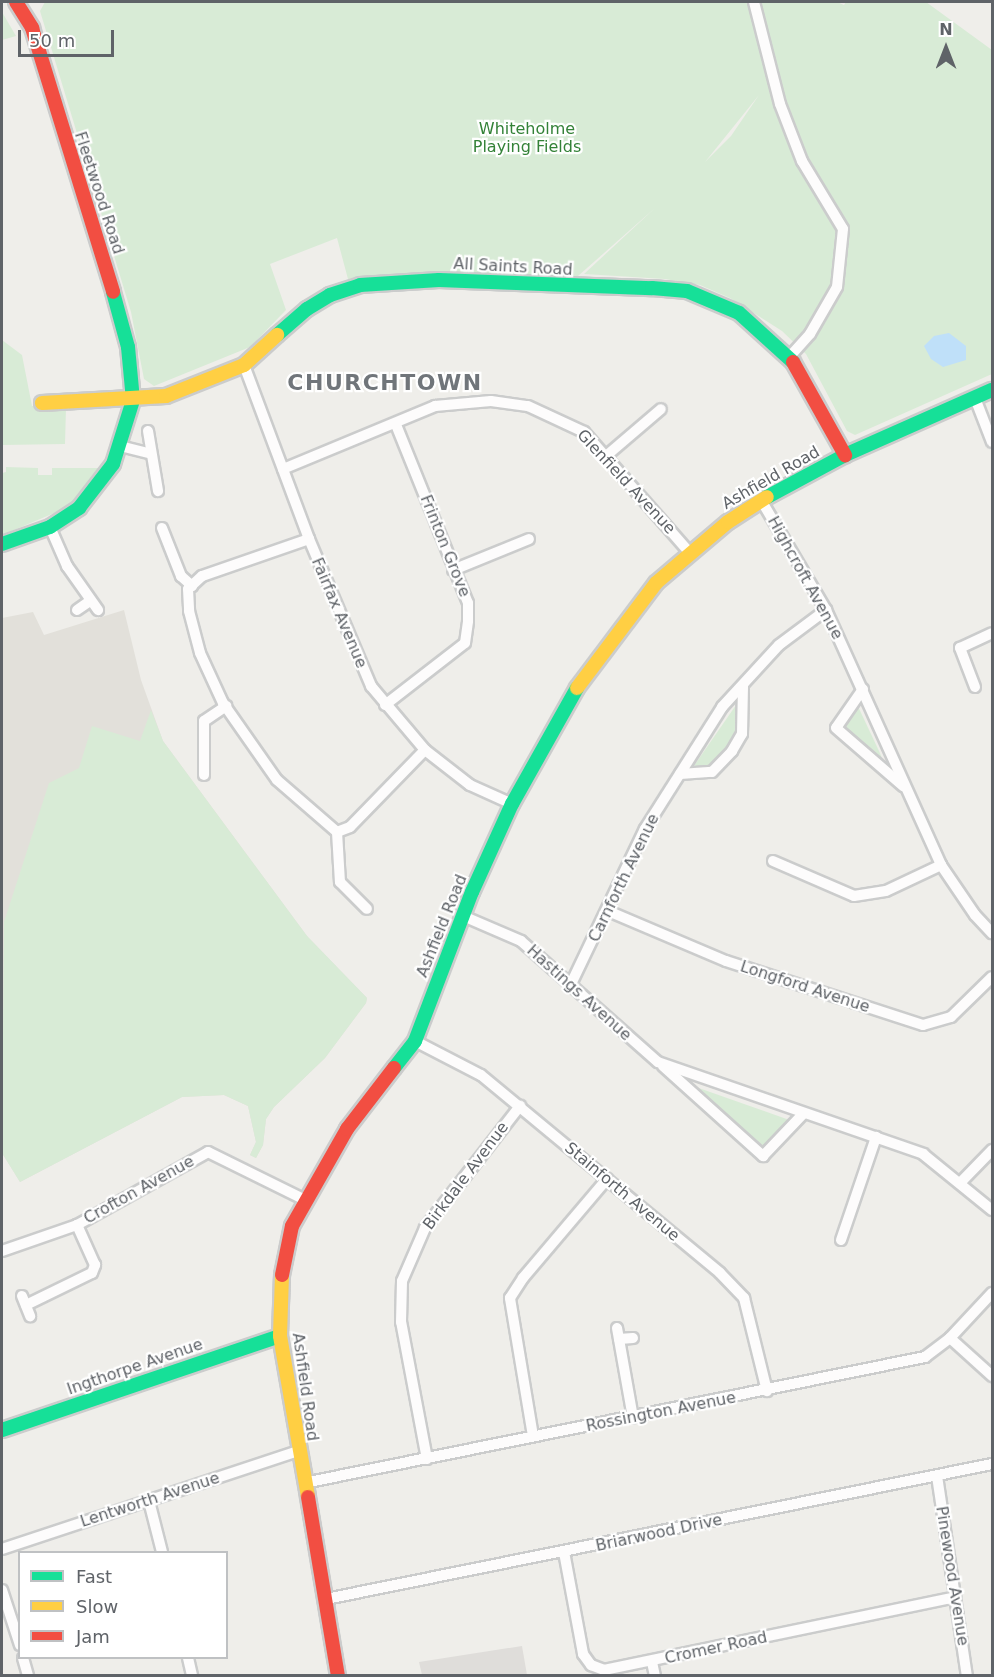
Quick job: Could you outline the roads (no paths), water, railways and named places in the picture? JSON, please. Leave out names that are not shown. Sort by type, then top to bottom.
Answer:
[{"type":"street","name":"Fleetwood Road","points":[[18,2],[32,28],[117,308],[128,347],[134,400]]},
{"type":"street","points":[[754,2],[780,104],[802,161],[843,230],[837,287],[810,334],[790,356]]},
{"type":"street","name":"All Saints Road","points":[[42,403],[134,400],[166,396],[243,365],[272,337],[330,295],[360,285],[424,280],[687,291],[739,312],[790,356],[819,402],[845,455]]},
{"type":"street","name":"Fairfax Avenue","points":[[243,365],[358,662],[385,705],[425,750],[470,785],[512,804]]},
{"type":"street","name":"Ashfield Road","points":[[338,1676],[280,1336],[286,1249],[305,1200],[347,1129],[415,1041],[463,916],[512,804],[560,714],[596,658],[656,583],[690,553],[761,500],[845,455],[993,390]]},
{"type":"street","points":[[975,398],[993,442]]},
{"type":"street","points":[[2,544],[50,527],[79,508],[100,484],[120,446],[134,400]]},
{"type":"street","name":"Glenfield Avenue","points":[[283,469],[447,405],[491,401],[528,406],[584,432],[690,553]]},
{"type":"street","points":[[606,456],[661,409]]},
{"type":"street","name":"Frinton Grove","points":[[385,705],[465,643],[468,603],[396,425]]},
{"type":"street","points":[[148,431],[158,491]]},
{"type":"street","points":[[120,446],[151,454]]},
{"type":"street","name":"Highcroft Avenue","points":[[761,500],[826,610],[941,865],[975,915],[993,933]]},
{"type":"street","points":[[50,527],[67,566],[99,610]]},
{"type":"street","points":[[154,536],[164,532],[181,576],[192,586]]},
{"type":"street","points":[[309,539],[202,576],[188,589],[189,611],[200,653],[226,706],[277,780],[337,832],[340,882],[368,909]]},
{"type":"street","points":[[453,570],[529,539]]},
{"type":"street","points":[[77,610],[90,600]]},
{"type":"street","name":"Carnforth Avenue","points":[[571,984],[608,911],[645,829],[722,707],[779,645],[826,610]]},
{"type":"street","points":[[975,687],[960,648],[993,633]]},
{"type":"street","points":[[680,774],[712,772],[732,751],[742,734],[743,686]]},
{"type":"street","name":"Highcroft Avenue","points":[[863,689],[836,728],[906,788]]},
{"type":"street","points":[[204,775],[204,721],[226,706]]},
{"type":"street","points":[[337,832],[350,827],[425,750]]},
{"type":"street","points":[[774,861],[854,896],[886,891],[941,865]]},
{"type":"street","name":"Longford Avenue","points":[[608,911],[726,961],[923,1025],[951,1017],[993,977]]},
{"type":"street","name":"Hastings Avenue","points":[[463,916],[521,941],[763,1156],[804,1113]]},
{"type":"street","name":"Stainforth Avenue","points":[[415,1041],[481,1075],[607,1179],[744,1298],[767,1391]]},
{"type":"street","name":"Hastings Avenue","points":[[658,1062],[923,1154],[961,1182],[993,1210]]},
{"type":"street","name":"Birkdale Avenue","points":[[427,1459],[401,1322],[402,1281],[425,1228],[520,1106]]},
{"type":"street","points":[[841,1240],[876,1137]]},
{"type":"street","points":[[961,1182],[993,1150]]},
{"type":"street","name":"Crofton Avenue","points":[[2,1251],[77,1225],[208,1152],[305,1200]]},
{"type":"street","points":[[533,1436],[510,1298],[523,1278],[607,1179]]},
{"type":"street","points":[[26,1306],[92,1273],[95,1265],[77,1225]]},
{"type":"street","name":"Rossington Avenue","points":[[304,1483],[767,1391],[925,1357],[950,1338],[993,1293]]},
{"type":"street","points":[[633,1338],[618,1333],[633,1418]]},
{"type":"street","name":"Ingthorpe Avenue","points":[[2,1430],[280,1336]]},
{"type":"street","points":[[950,1338],[993,1376]]},
{"type":"street","name":"Lentworth Avenue","points":[[2,1549],[298,1451]]},
{"type":"street","name":"Briarwood Drive","points":[[326,1599],[993,1464]]},
{"type":"street","name":"Pinewood Avenue","points":[[937,1476],[967,1676]]},
{"type":"street","points":[[149,1501],[162,1551]]},
{"type":"street","name":"Cromer Road","points":[[564,1552],[583,1654],[591,1665],[604,1670],[652,1662],[956,1597]]},
{"type":"street","points":[[2,1590],[18,1639]]},
{"type":"street","points":[[23,1659],[28,1676]]},
{"type":"street","points":[[188,1659],[192,1676]]},
{"type":"street","points":[[652,1662],[655,1676]]},
{"type":"water","points":[[949,333],[966,346],[966,360],[943,367],[931,359],[924,346],[934,336]]},
{"type":"district","name":"CHURCHTOWN","points":[[385,383]]},
{"type":"park label","name":"Whiteholme Playing Fields","points":[[527,138]]}]
